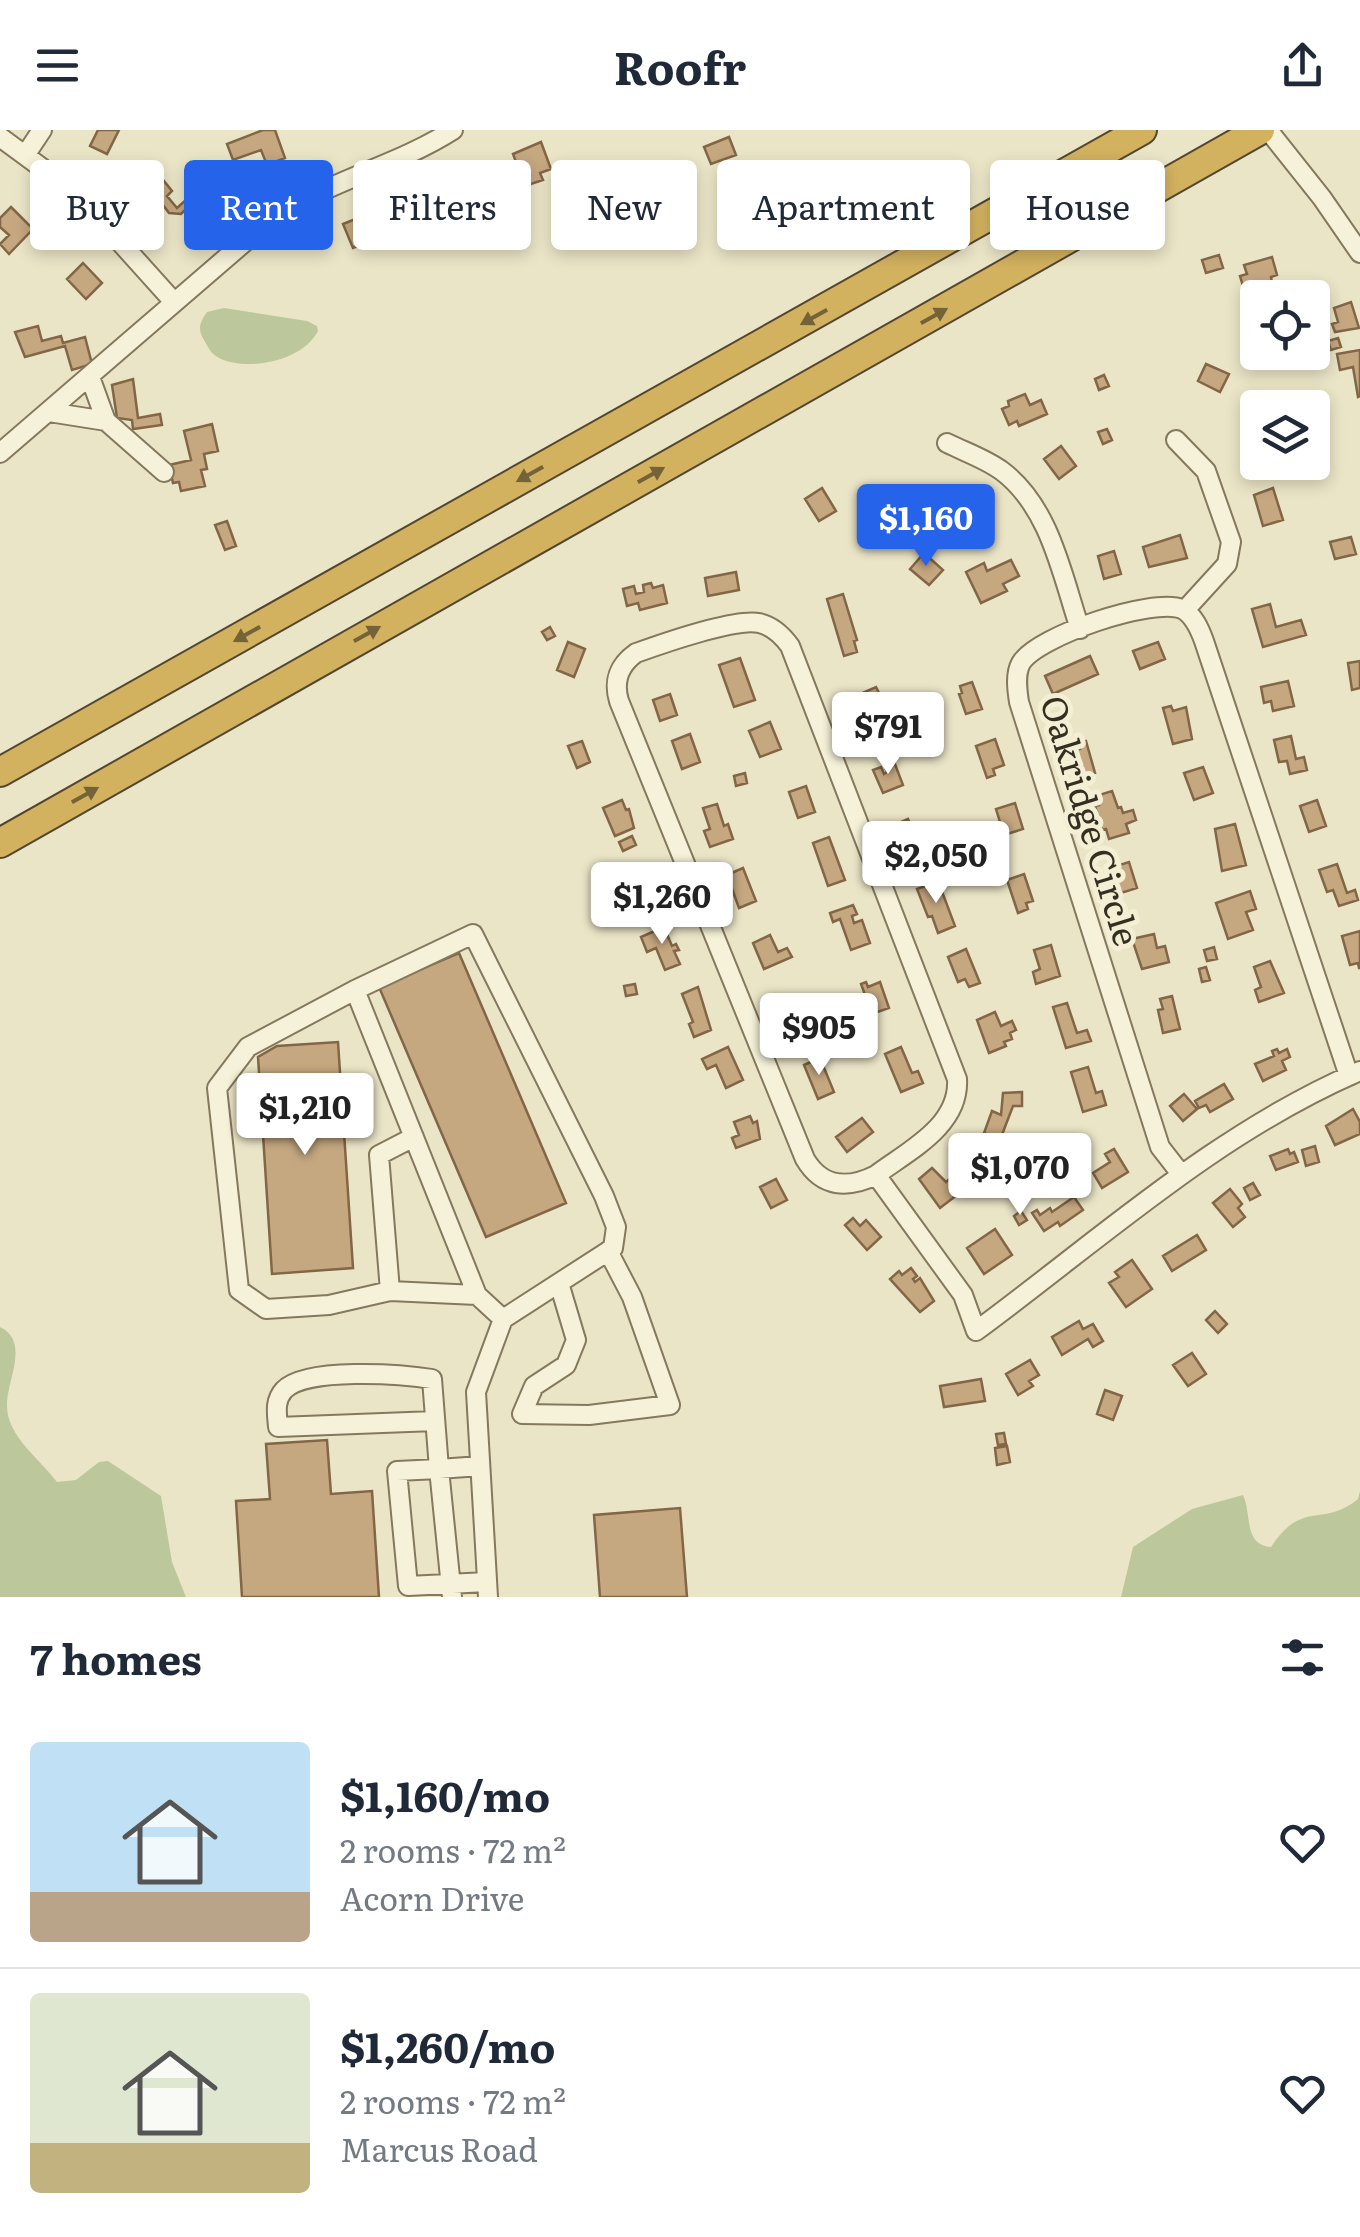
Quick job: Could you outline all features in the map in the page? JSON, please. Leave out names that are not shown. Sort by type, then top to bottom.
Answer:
[{"type":"highway","points":[[0,772],[1142,130]]},
{"type":"highway","points":[[0,842],[1260,130]]},
{"type":"street","points":[[26,154],[42,130]]},
{"type":"street","points":[[0,453],[173,301],[284,210],[453,130]]},
{"type":"street","points":[[1268,130],[1357,242]]},
{"type":"street","points":[[0,137],[76,193],[173,301]]},
{"type":"street","points":[[90,377],[106,421],[164,472]]},
{"type":"street","points":[[49,412],[106,421]]},
{"type":"street","points":[[876,1175],[965,1298],[976,1331],[1181,1174],[1250,1128],[1355,1073],[1201,632],[1184,610],[1225,567],[1231,542],[1206,471],[1176,440]]},
{"type":"street","points":[[947,443],[1002,471],[1034,506],[1052,544],[1080,628]]},
{"type":"street","name":"Oakridge Circle","points":[[1181,1174],[1160,1147],[1019,702],[1018,674],[1025,658],[1047,641],[1080,628],[1150,609],[1184,610]]},
{"type":"street","points":[[742,622],[766,625],[790,646],[957,1079],[957,1095],[950,1115],[876,1175],[853,1184],[834,1184],[818,1177],[804,1160],[619,700],[618,674],[636,653],[742,622]]},
{"type":"street","points":[[477,1295],[390,1290],[330,1306],[266,1309],[240,1290],[217,1088],[248,1046],[472,934],[616,1227],[613,1248],[503,1319],[476,1392],[487,1589],[408,1586],[397,1472],[480,1466]]},
{"type":"street","points":[[356,990],[477,1295],[503,1319]]},
{"type":"street","points":[[390,1290],[379,1155],[414,1137]]},
{"type":"street","points":[[559,1283],[576,1340],[566,1365],[534,1386],[522,1414],[589,1415],[670,1404],[632,1297],[608,1251]]},
{"type":"street","points":[[435,1421],[278,1427],[276,1406],[282,1391],[301,1378],[408,1375],[432,1379],[451,1590]]},
{"type":"green space","points":[[224,308],[307,321],[317,326],[318,331],[300,350],[274,361],[231,362],[212,352],[200,329],[207,312]]},
{"type":"green space","points":[[0,1327],[9,1334],[16,1352],[7,1406],[18,1437],[57,1482],[76,1480],[99,1462],[108,1461],[161,1496],[172,1562],[186,1597],[0,1597]]},
{"type":"green space","points":[[1360,1491],[1360,1597],[1121,1597],[1133,1547],[1192,1509],[1243,1495],[1252,1534],[1256,1541],[1271,1547],[1293,1523],[1345,1507],[1358,1499]]},
{"type":"building","points":[[98,130],[119,130],[107,154],[90,146]]},
{"type":"building","points":[[263,130],[275,130],[285,158],[265,160],[261,150],[233,160],[227,144]]},
{"type":"building","points":[[729,137],[736,155],[711,164],[704,147]]},
{"type":"building","points":[[541,142],[551,169],[540,173],[543,180],[531,184],[531,160],[515,160],[513,154]]},
{"type":"building","points":[[164,181],[172,191],[167,196],[177,208],[184,202],[181,214],[169,213],[164,206]]},
{"type":"building","points":[[11,207],[30,226],[30,232],[9,254],[0,244],[9,235],[0,227],[0,218]]},
{"type":"building","points":[[353,220],[353,248],[343,224]]},
{"type":"building","points":[[1219,255],[1223,268],[1206,273],[1202,260]]},
{"type":"building","points":[[1272,257],[1277,275],[1272,280],[1241,280],[1240,276],[1247,274],[1244,265]]},
{"type":"building","points":[[83,263],[102,283],[86,299],[67,279]]},
{"type":"building","points":[[1351,302],[1359,328],[1335,332],[1332,324],[1338,322],[1334,308]]},
{"type":"building","points":[[38,326],[42,341],[61,336],[63,343],[85,337],[92,364],[72,370],[65,346],[25,357],[15,332]]},
{"type":"building","points":[[1338,338],[1341,347],[1331,350],[1330,340]]},
{"type":"building","points":[[1360,350],[1358,397],[1353,367],[1340,370],[1337,354]]},
{"type":"building","points":[[1206,364],[1229,374],[1220,392],[1198,381]]},
{"type":"building","points":[[1104,375],[1109,386],[1099,390],[1095,379]]},
{"type":"building","points":[[133,379],[138,418],[160,414],[162,425],[133,429],[132,420],[117,418],[112,385]]},
{"type":"building","points":[[1025,394],[1030,405],[1041,400],[1047,414],[1019,426],[1017,421],[1009,425],[1002,409],[1009,406],[1008,401]]},
{"type":"building","points":[[212,424],[218,451],[204,454],[207,469],[201,470],[205,486],[181,491],[179,482],[173,483],[169,465],[191,460],[184,431]]},
{"type":"building","points":[[1107,429],[1112,440],[1103,444],[1098,432]]},
{"type":"building","points":[[1061,446],[1076,466],[1059,479],[1044,459]]},
{"type":"building","points":[[822,488],[836,511],[819,521],[805,499]]},
{"type":"building","points":[[1273,488],[1283,520],[1263,526],[1254,495]]},
{"type":"building","points":[[884,512],[888,518],[891,516],[899,534],[882,545],[868,522]]},
{"type":"building","points":[[227,521],[236,546],[225,550],[215,525]]},
{"type":"building","points":[[1180,535],[1187,558],[1149,567],[1143,547]]},
{"type":"building","points":[[1351,537],[1356,554],[1335,559],[1330,542]]},
{"type":"building","points":[[1114,551],[1121,574],[1104,579],[1098,556]]},
{"type":"building","points":[[924,553],[943,570],[929,585],[910,569]]},
{"type":"building","points":[[1011,560],[1019,576],[1003,584],[1007,591],[981,603],[966,572],[984,563],[987,571]]},
{"type":"building","points":[[736,572],[739,590],[708,596],[705,578]]},
{"type":"building","points":[[651,583],[653,588],[663,585],[667,603],[640,610],[638,603],[627,606],[623,589],[634,586],[636,594],[644,592],[643,585]]},
{"type":"building","points":[[843,594],[857,640],[857,652],[844,656],[827,599]]},
{"type":"building","points":[[1270,604],[1276,627],[1301,620],[1306,635],[1263,647],[1252,609]]},
{"type":"building","points":[[550,627],[555,636],[547,640],[542,632]]},
{"type":"building","points":[[568,642],[585,649],[574,677],[557,670]]},
{"type":"building","points":[[1158,642],[1165,659],[1140,669],[1133,651]]},
{"type":"building","points":[[1090,656],[1098,674],[1053,694],[1045,676]]},
{"type":"building","points":[[740,658],[755,700],[734,707],[719,665]]},
{"type":"building","points":[[1360,661],[1360,688],[1352,690],[1348,663]]},
{"type":"building","points":[[1288,681],[1294,706],[1273,711],[1271,701],[1264,703],[1261,687]]},
{"type":"building","points":[[972,682],[982,709],[966,714],[960,686]]},
{"type":"building","points":[[876,687],[882,699],[872,703],[881,723],[863,731],[846,700]]},
{"type":"building","points":[[670,694],[677,715],[660,721],[653,700]]},
{"type":"building","points":[[1171,706],[1173,711],[1186,707],[1192,739],[1173,744],[1163,708]]},
{"type":"building","points":[[770,722],[781,749],[760,757],[749,731]]},
{"type":"building","points":[[690,734],[700,762],[682,769],[672,741]]},
{"type":"building","points":[[1291,736],[1296,759],[1304,757],[1307,770],[1290,774],[1287,761],[1279,762],[1274,740]]},
{"type":"building","points":[[995,739],[1004,765],[993,769],[995,775],[987,778],[976,746]]},
{"type":"building","points":[[582,741],[590,762],[577,768],[568,746]]},
{"type":"building","points":[[1086,741],[1095,773],[1077,778],[1069,752],[1080,749],[1078,743]]},
{"type":"building","points":[[893,759],[903,785],[883,793],[873,770],[881,767],[884,774],[887,772],[883,763]]},
{"type":"building","points":[[1203,767],[1213,793],[1194,800],[1184,773]]},
{"type":"building","points":[[745,773],[747,783],[736,786],[734,776]]},
{"type":"building","points":[[806,786],[815,812],[798,818],[789,792]]},
{"type":"building","points":[[1112,791],[1118,808],[1123,813],[1133,810],[1136,820],[1126,824],[1129,833],[1109,839],[1095,806],[1099,805],[1096,796]]},
{"type":"building","points":[[622,800],[634,828],[615,836],[603,808]]},
{"type":"building","points":[[1317,800],[1326,826],[1309,832],[1300,806]]},
{"type":"building","points":[[1015,803],[1023,829],[1004,835],[996,809]]},
{"type":"building","points":[[717,804],[733,839],[710,847],[704,831],[710,829],[703,808]]},
{"type":"building","points":[[908,819],[926,862],[911,868],[905,855],[911,852],[908,846],[900,849],[890,827]]},
{"type":"building","points":[[1235,824],[1246,865],[1222,871],[1215,829]]},
{"type":"building","points":[[632,836],[636,845],[623,851],[619,842]]},
{"type":"building","points":[[829,837],[845,880],[828,886],[813,843]]},
{"type":"building","points":[[1129,862],[1137,888],[1118,894],[1110,868]]},
{"type":"building","points":[[1337,864],[1347,893],[1355,890],[1358,900],[1339,906],[1333,890],[1327,892],[1319,870]]},
{"type":"building","points":[[645,868],[654,891],[647,894],[652,907],[642,911],[628,875]]},
{"type":"building","points":[[743,868],[756,901],[739,908],[727,875]]},
{"type":"building","points":[[1024,874],[1033,901],[1026,903],[1028,909],[1018,913],[1007,880]]},
{"type":"building","points":[[938,881],[955,926],[938,933],[917,889]]},
{"type":"building","points":[[1250,891],[1256,909],[1246,912],[1253,930],[1228,939],[1216,903]]},
{"type":"building","points":[[853,905],[857,914],[852,916],[854,923],[862,920],[870,943],[851,950],[840,919],[833,922],[830,913]]},
{"type":"building","points":[[664,927],[672,946],[676,944],[679,950],[674,951],[680,964],[665,970],[656,948],[647,952],[641,937]]},
{"type":"building","points":[[1360,931],[1359,968],[1358,963],[1350,965],[1342,936]]},
{"type":"building","points":[[1154,934],[1157,948],[1165,946],[1169,962],[1142,969],[1132,939]]},
{"type":"building","points":[[770,935],[778,952],[787,948],[792,957],[764,969],[753,943]]},
{"type":"building","points":[[1051,945],[1060,976],[1036,984],[1033,972],[1040,969],[1034,950]]},
{"type":"building","points":[[1214,947],[1217,959],[1207,961],[1204,950]]},
{"type":"building","points":[[966,949],[980,983],[969,987],[965,979],[958,982],[948,957]]},
{"type":"building","points":[[459,953],[566,1203],[486,1237],[379,987]]},
{"type":"building","points":[[1270,961],[1284,993],[1259,1002],[1255,990],[1261,987],[1254,967]]},
{"type":"building","points":[[1206,967],[1210,980],[1202,982],[1199,969]]},
{"type":"building","points":[[866,982],[868,987],[880,982],[889,1008],[872,1014],[861,984]]},
{"type":"building","points":[[635,984],[637,994],[626,996],[624,986]]},
{"type":"building","points":[[698,987],[711,1030],[694,1037],[689,1024],[693,1022],[682,994]]},
{"type":"building","points":[[797,996],[807,1021],[788,1028],[779,1003]]},
{"type":"building","points":[[1172,996],[1180,1029],[1163,1033],[1160,999]]},
{"type":"building","points":[[1067,1003],[1077,1033],[1087,1030],[1091,1041],[1066,1048],[1053,1007]]},
{"type":"building","points":[[995,1012],[1001,1026],[1012,1021],[1016,1030],[1010,1033],[1012,1039],[1004,1042],[1006,1046],[989,1053],[977,1020]]},
{"type":"building","points":[[338,1042],[353,1268],[272,1274],[258,1057],[277,1046]]},
{"type":"building","points":[[728,1047],[743,1080],[726,1088],[716,1065],[707,1069],[702,1059]]},
{"type":"building","points":[[901,1047],[912,1073],[918,1071],[923,1083],[901,1092],[885,1054]]},
{"type":"building","points":[[1277,1049],[1279,1053],[1287,1049],[1290,1057],[1282,1061],[1286,1070],[1263,1081],[1255,1064],[1274,1056],[1272,1051]]},
{"type":"building","points":[[820,1058],[834,1092],[818,1099],[804,1065]]},
{"type":"building","points":[[1088,1067],[1096,1093],[1102,1091],[1106,1105],[1083,1112],[1071,1072]]},
{"type":"building","points":[[1224,1084],[1233,1099],[1210,1112],[1206,1105],[1199,1108],[1195,1101]]},
{"type":"building","points":[[1022,1092],[1022,1106],[1013,1106],[1000,1140],[984,1133],[992,1111],[1001,1115],[1003,1093]]},
{"type":"building","points":[[1184,1094],[1197,1109],[1183,1121],[1170,1106]]},
{"type":"building","points":[[1353,1109],[1360,1122],[1360,1134],[1335,1145],[1326,1126]]},
{"type":"building","points":[[750,1116],[753,1123],[757,1121],[760,1139],[736,1148],[732,1138],[739,1135],[734,1122]]},
{"type":"building","points":[[862,1118],[873,1132],[847,1152],[836,1137]]},
{"type":"building","points":[[1315,1146],[1319,1162],[1306,1166],[1302,1150]]},
{"type":"building","points":[[1114,1149],[1128,1172],[1102,1188],[1093,1173],[1110,1162],[1105,1154]]},
{"type":"building","points":[[1288,1149],[1298,1162],[1276,1170],[1270,1156]]},
{"type":"building","points":[[932,1168],[946,1182],[953,1176],[961,1185],[954,1191],[957,1195],[940,1208],[919,1179]]},
{"type":"building","points":[[776,1179],[787,1200],[771,1208],[760,1187]]},
{"type":"building","points":[[1253,1183],[1260,1195],[1250,1200],[1244,1188]]},
{"type":"building","points":[[1230,1189],[1242,1204],[1238,1208],[1245,1217],[1233,1227],[1213,1203]]},
{"type":"building","points":[[1074,1197],[1083,1210],[1060,1226],[1058,1222],[1044,1231],[1032,1213],[1037,1210],[1040,1215],[1050,1208],[1052,1212]]},
{"type":"building","points":[[1021,1211],[1027,1220],[1019,1225],[1014,1216]]},
{"type":"building","points":[[853,1218],[860,1226],[866,1220],[881,1237],[867,1250],[845,1225]]},
{"type":"building","points":[[995,1229],[1012,1255],[984,1274],[967,1248]]},
{"type":"building","points":[[1197,1235],[1206,1250],[1172,1271],[1163,1256]]},
{"type":"building","points":[[1132,1260],[1152,1289],[1126,1307],[1109,1283],[1119,1277],[1115,1272]]},
{"type":"building","points":[[911,1268],[917,1276],[915,1282],[920,1278],[934,1301],[920,1312],[890,1279]]},
{"type":"building","points":[[1215,1311],[1227,1324],[1218,1333],[1206,1320]]},
{"type":"building","points":[[1079,1321],[1083,1329],[1093,1324],[1103,1341],[1093,1347],[1088,1339],[1062,1355],[1052,1337]]},
{"type":"building","points":[[1192,1353],[1206,1374],[1188,1386],[1173,1365]]},
{"type":"building","points":[[1030,1360],[1039,1375],[1029,1381],[1033,1386],[1018,1395],[1006,1374]]},
{"type":"building","points":[[981,1379],[985,1401],[944,1407],[940,1386]]},
{"type":"building","points":[[1105,1390],[1122,1396],[1113,1420],[1097,1414]]},
{"type":"building","points":[[1004,1433],[1006,1444],[998,1445],[996,1434]]},
{"type":"building","points":[[327,1440],[331,1494],[372,1491],[379,1597],[242,1597],[236,1501],[270,1499],[266,1444]]},
{"type":"building","points":[[1007,1446],[1010,1462],[997,1465],[995,1448]]},
{"type":"building","points":[[680,1508],[687,1597],[600,1597],[594,1515]]}]
